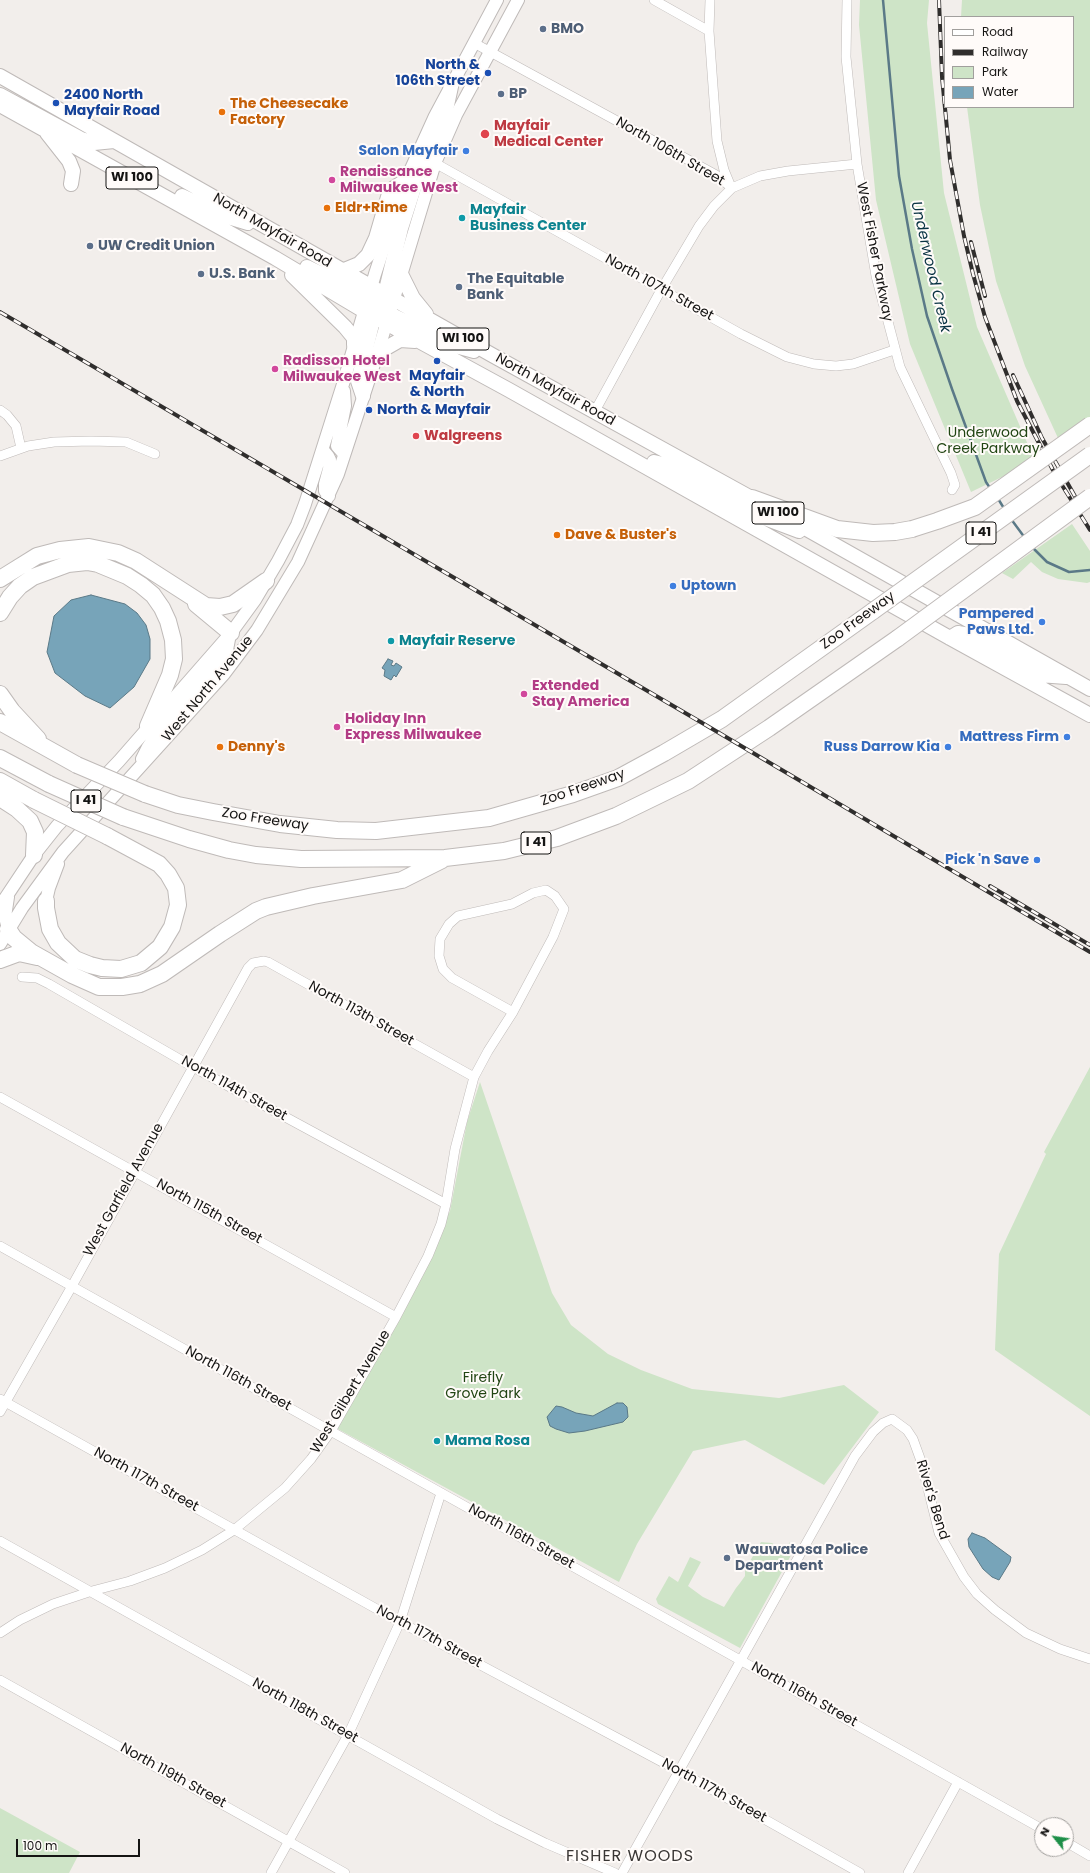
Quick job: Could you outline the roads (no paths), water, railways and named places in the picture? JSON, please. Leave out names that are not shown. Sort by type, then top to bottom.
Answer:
[{"type":"highway","points":[[752,498],[837,529],[873,533],[895,532],[912,529],[975,507],[1090,425]]},
{"type":"highway","name":"Zoo Freeway","points":[[0,722],[77,766],[145,794],[178,805],[213,812],[280,824],[338,830],[376,831],[489,818],[573,794],[618,778],[722,719],[1090,455]]},
{"type":"highway","name":"I 41","points":[[0,758],[49,784],[123,817],[189,840],[256,855],[301,859],[445,858],[504,851],[557,838],[616,816],[688,782],[769,728],[898,638],[1090,497]]},
{"type":"highway","points":[[0,579],[37,556],[60,550],[89,547],[118,553],[136,561],[174,587],[206,606],[220,607],[237,602],[266,581]]},
{"type":"highway","points":[[0,613],[15,592],[33,577],[68,564],[87,562],[98,564],[127,576],[141,585],[153,595],[162,608],[168,621],[173,640],[174,659],[170,675],[148,726]]},
{"type":"highway","points":[[174,587],[231,633]]},
{"type":"highway","points":[[0,694],[12,712],[47,749]]},
{"type":"highway","points":[[0,781],[34,800],[148,856],[159,864],[168,874],[176,888],[178,904],[172,927],[160,947],[141,963],[121,969],[102,968],[74,959],[58,943],[50,929],[46,901]]},
{"type":"highway","points":[[0,798],[17,809],[30,821],[35,832],[34,855]]},
{"type":"highway","points":[[0,960],[20,953],[28,954],[82,980],[99,986],[122,987],[140,984],[167,971],[256,911],[285,902],[313,896],[402,880],[445,858]]},
{"type":"highway","points":[[8,929],[14,938],[39,958]]},
{"type":"main road","name":"West North Avenue","points":[[0,944],[8,929],[39,882],[63,852],[199,703],[246,646],[282,591],[298,562],[328,496],[344,454],[376,358],[379,305],[406,180],[452,82],[497,0]]},
{"type":"main road","points":[[503,28],[512,0]]},
{"type":"main road","name":"West North Avenue","points":[[0,906],[34,855],[57,826],[119,761],[148,726],[231,633],[266,581],[297,524],[323,450],[344,384],[354,345],[379,305],[401,274],[435,163],[456,115],[518,0]]},
{"type":"main road","name":"North Mayfair Road","points":[[0,76],[342,271],[418,341],[645,465],[950,638],[1090,715]]},
{"type":"main road","points":[[363,396],[358,381],[379,305],[410,196],[432,139],[446,110],[452,82]]},
{"type":"main road","points":[[0,95],[81,139],[94,143],[114,141]]},
{"type":"main road","name":"North Mayfair Road","points":[[0,105],[275,258],[379,305],[435,323],[826,539],[1090,689]]},
{"type":"main road","points":[[44,130],[70,162],[72,171],[71,184]]},
{"type":"main road","points":[[88,154],[97,152],[114,158],[191,201],[225,216],[273,231]]},
{"type":"main road","points":[[342,271],[359,264],[368,254],[376,238],[388,197],[394,188],[406,180]]},
{"type":"main road","points":[[275,258],[345,327],[354,338],[354,345]]},
{"type":"main road","points":[[401,274],[413,298],[435,323]]},
{"type":"main road","points":[[379,305],[452,345],[492,355]]},
{"type":"main road","points":[[376,358],[386,348],[400,340],[418,341]]},
{"type":"main road","points":[[344,384],[345,406],[337,446],[344,454]]},
{"type":"main road","points":[[323,450],[330,460],[325,484],[325,491],[328,496]]},
{"type":"main road","points":[[645,465],[655,462],[662,464],[746,511],[778,524],[826,539]]},
{"type":"main road","points":[[950,638],[958,632],[969,636],[1038,675],[1070,677]]},
{"type":"main road","points":[[138,769],[148,747],[164,723],[219,663],[227,650],[231,633],[246,646]]},
{"type":"main road","points":[[46,901],[49,888],[63,852]]},
{"type":"main road","points":[[8,929],[5,917],[9,892]]},
{"type":"street","points":[[654,0],[709,30]]},
{"type":"street","points":[[595,411],[661,290],[699,226],[732,188],[724,170],[717,140],[709,30],[710,0]]},
{"type":"street","name":"West Fisher Parkway","points":[[847,0],[846,57],[857,164],[876,276],[894,350],[900,367],[951,473],[955,485],[952,490]]},
{"type":"street","name":"North 106th Street","points":[[474,43],[716,175],[732,188],[760,176],[788,171],[857,164]]},
{"type":"street","name":"North 107th Street","points":[[435,163],[661,290],[774,351],[801,362],[824,366],[847,365],[894,350]]},
{"type":"street","points":[[0,410],[7,415],[16,426],[21,448]]},
{"type":"street","points":[[0,456],[21,448],[54,442],[126,442],[155,454]]},
{"type":"street","name":"West Gilbert Avenue","points":[[0,1633],[20,1620],[53,1604],[92,1591],[130,1581],[165,1568],[202,1550],[234,1530],[285,1488],[311,1459],[331,1431],[396,1317],[428,1256],[441,1224],[446,1204],[455,1149],[474,1077],[488,1051],[513,1012],[553,937],[564,909],[554,896],[546,890],[533,893],[512,904],[458,916],[449,924],[440,939],[439,956],[443,969],[452,978],[513,1012]]},
{"type":"street","name":"North 113th Street","points":[[248,968],[253,963],[258,961],[268,962],[474,1077]]},
{"type":"street","name":"West Garfield Avenue","points":[[0,1412],[3,1400],[72,1286],[134,1171],[248,968]]},
{"type":"street","name":"North 114th Street","points":[[22,977],[30,977],[43,981],[193,1067],[446,1204]]},
{"type":"street","name":"North 115th Street","points":[[0,1097],[396,1317]]},
{"type":"street","name":"North 116th Street","points":[[0,1246],[1034,1825]]},
{"type":"street","name":"North 117th Street","points":[[3,1400],[400,1622],[679,1771],[860,1873]]},
{"type":"street","name":"River's Bend","points":[[741,1660],[855,1456],[873,1432],[883,1423],[892,1419],[907,1430],[913,1439],[921,1460],[940,1533],[964,1577],[977,1594],[995,1610],[1026,1633],[1060,1649],[1090,1659]]},
{"type":"street","points":[[271,1873],[348,1735],[400,1622],[442,1493]]},
{"type":"street","name":"North 118th Street","points":[[0,1541],[92,1591],[497,1819],[546,1843],[615,1873]]},
{"type":"street","points":[[622,1873],[741,1660]]},
{"type":"street","name":"North 119th Street","points":[[0,1680],[345,1873]]},
{"type":"street","points":[[908,1873],[958,1782]]},
{"type":"street","points":[[1074,1847],[1090,1856]]},
{"type":"water","points":[[91,595],[125,604],[137,613],[146,625],[150,639],[150,659],[134,687],[110,708],[85,696],[55,673],[47,652],[54,616],[71,600]]},
{"type":"water","points":[[388,659],[393,661],[391,665],[394,666],[396,663],[402,667],[396,677],[394,675],[391,680],[384,676],[385,670],[382,668]]},
{"type":"water","points":[[617,1403],[623,1403],[627,1407],[628,1417],[623,1422],[585,1431],[569,1433],[556,1429],[550,1426],[547,1417],[556,1406],[576,1413],[593,1416]]},
{"type":"water","points":[[972,1533],[985,1538],[1011,1557],[1010,1562],[999,1580],[992,1577],[983,1569],[969,1547],[968,1539]]},
{"type":"waterway","name":"Underwood Creek","points":[[883,0],[899,176],[912,249],[927,316],[986,482],[990,488]]},
{"type":"waterway","name":"Underwood Creek","points":[[997,497],[1005,510]]},
{"type":"waterway","name":"Underwood Creek","points":[[1011,519],[1025,538]]},
{"type":"waterway","name":"Underwood Creek","points":[[1031,546],[1047,562],[1069,572],[1090,570]]},
{"type":"railway","points":[[939,0],[944,98]]},
{"type":"railway","points":[[945,108],[950,160],[964,236],[985,317],[1017,401],[1055,474],[1090,530]]},
{"type":"railway","points":[[971,242],[985,296]]},
{"type":"railway","points":[[0,312],[1090,952]]},
{"type":"railway","points":[[1013,375],[1042,438],[1081,507]]},
{"type":"railway","points":[[990,886],[1090,945]]},
{"type":"place","name":"BMO","points":[[543,29]]},
{"type":"place","name":"North & 106th Street","points":[[488,73]]},
{"type":"place","name":"BP","points":[[501,94]]},
{"type":"place","name":"2400 North Mayfair Road","points":[[56,103]]},
{"type":"place","name":"The Cheesecake Factory","points":[[222,112]]},
{"type":"place","name":"Mayfair Medical Center","points":[[485,134]]},
{"type":"place","name":"Salon Mayfair","points":[[466,151]]},
{"type":"place","name":"Renaissance Milwaukee West","points":[[332,180]]},
{"type":"place","name":"Eldr+Rime","points":[[327,208]]},
{"type":"place","name":"Mayfair Business Center","points":[[462,218]]},
{"type":"place","name":"UW Credit Union","points":[[90,246]]},
{"type":"place","name":"U.S. Bank","points":[[201,274]]},
{"type":"place","name":"The Equitable Bank","points":[[459,287]]},
{"type":"place","name":"Mayfair & North","points":[[437,361]]},
{"type":"place","name":"Radisson Hotel Milwaukee West","points":[[275,369]]},
{"type":"place","name":"North & Mayfair","points":[[369,410]]},
{"type":"place","name":"Walgreens","points":[[416,436]]},
{"type":"place","name":"Dave & Buster's","points":[[557,535]]},
{"type":"place","name":"Uptown","points":[[673,586]]},
{"type":"place","name":"Pampered Paws Ltd.","points":[[1042,622]]},
{"type":"place","name":"Mayfair Reserve","points":[[391,641]]},
{"type":"place","name":"Extended Stay America","points":[[524,694]]},
{"type":"place","name":"Holiday Inn Express Milwaukee","points":[[337,727]]},
{"type":"place","name":"Mattress Firm","points":[[1067,737]]},
{"type":"place","name":"Denny's","points":[[220,747]]},
{"type":"place","name":"Russ Darrow Kia","points":[[948,747]]},
{"type":"place","name":"Pick 'n Save","points":[[1037,860]]},
{"type":"place","name":"Mama Rosa","points":[[437,1441]]},
{"type":"place","name":"Wauwatosa Police Department","points":[[727,1558]]},
{"type":"district","name":"FISHER WOODS","points":[[630,1857]]},
{"type":"park label","name":"Underwood Creek Parkway","points":[[988,442]]},
{"type":"park label","name":"Firefly Grove Park","points":[[483,1386]]}]
